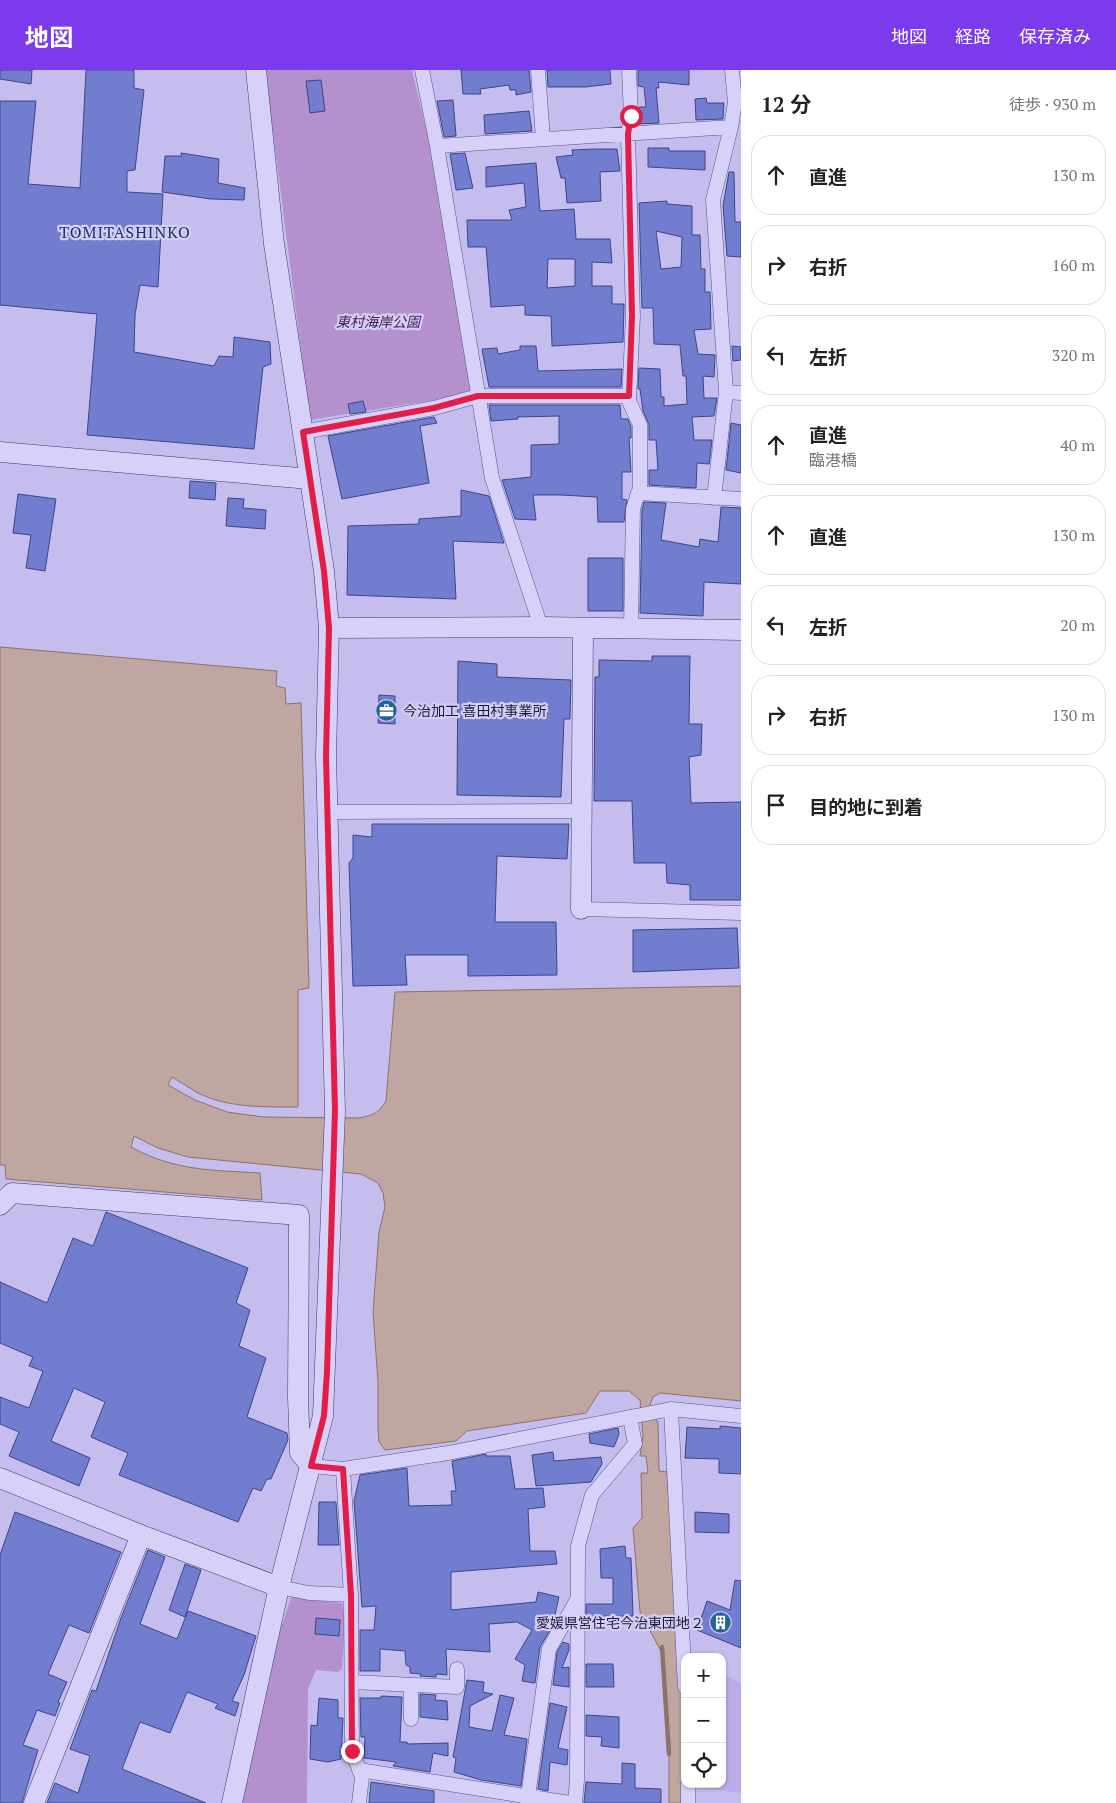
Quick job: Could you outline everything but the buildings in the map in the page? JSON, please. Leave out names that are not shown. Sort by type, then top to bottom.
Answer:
[{"type":"street","points":[[232,1803],[279,1587],[324,1416],[335,1110],[326,756],[329,628],[324,571],[274,244],[256,70]]},
{"type":"street","points":[[422,70],[437,146],[492,478],[541,627]]},
{"type":"street","points":[[538,70],[543,139]]},
{"type":"street","points":[[629,70],[631,116],[628,134],[632,316],[629,401],[640,425],[640,493]]},
{"type":"street","points":[[714,498],[726,392],[712,200],[738,102],[732,70]]},
{"type":"street","points":[[437,146],[731,127]]},
{"type":"street","points":[[726,392],[741,393]]},
{"type":"street","points":[[303,432],[434,408],[478,396],[629,396]]},
{"type":"street","points":[[0,452],[310,479]]},
{"type":"street","points":[[631,628],[633,509],[638,492],[741,499]]},
{"type":"street","points":[[329,628],[541,627],[741,630]]},
{"type":"street","points":[[583,628],[581,910],[741,912]]},
{"type":"street","points":[[328,812],[581,811]]},
{"type":"street","points":[[0,1205],[12,1193],[299,1215],[300,1453],[311,1466],[343,1469],[448,1453],[671,1409],[741,1416]]},
{"type":"street","points":[[671,1409],[683,1653]]},
{"type":"street","points":[[575,1803],[577,1780],[578,1546],[592,1495],[635,1444],[630,1417]]},
{"type":"street","points":[[343,1469],[351,1595],[352,1751],[362,1777],[359,1803]]},
{"type":"street","points":[[0,1478],[141,1535],[279,1587],[309,1593],[351,1595]]},
{"type":"street","points":[[34,1803],[141,1535]]},
{"type":"street","points":[[527,1799],[549,1650],[578,1599]]},
{"type":"street","points":[[352,1682],[457,1687],[457,1668]]},
{"type":"street","points":[[411,1685],[412,1719]]},
{"type":"street","points":[[359,1770],[527,1799],[570,1803]]},
{"type":"street","points":[[688,1788],[688,1803]]},
{"type":"shaded area","points":[[0,647],[277,671],[276,686],[285,688],[286,704],[301,703],[309,988],[298,990],[298,1107],[247,1106],[222,1102],[198,1093],[172,1077],[168,1085],[195,1100],[227,1112],[263,1117],[358,1118],[375,1113],[386,1101],[395,992],[741,986],[741,1401],[660,1393],[653,1397],[650,1405],[658,1423],[659,1471],[667,1472],[681,1679],[681,1788],[684,1788],[684,1803],[669,1803],[669,1751],[662,1653],[640,1612],[633,1528],[642,1518],[641,1473],[648,1473],[646,1456],[640,1456],[643,1437],[640,1400],[629,1391],[600,1391],[586,1413],[467,1431],[456,1441],[385,1450],[379,1442],[378,1382],[373,1312],[379,1232],[385,1207],[383,1193],[378,1183],[361,1174],[188,1157],[158,1148],[134,1136],[131,1147],[163,1161],[194,1168],[260,1173],[262,1200],[6,1179],[5,1165],[0,1165]]},
{"type":"shaded area","points":[[726,1676],[741,1683],[741,1793],[701,1788],[726,1788]]},
{"type":"green space","name":"東村海岸公園","points":[[265,70],[412,70],[438,179],[471,394],[310,420]]},
{"type":"green space","points":[[292,1595],[311,1600],[342,1603],[345,1622],[342,1669],[338,1672],[316,1670],[308,1689],[307,1803],[241,1803],[273,1650]]},
{"type":"waterway","points":[[662,1647],[669,1754]]},
{"type":"place","name":"今治加工 喜田村事業所","points":[[387,710]]},
{"type":"place","name":"愛媛県営住宅今治東団地２","points":[[720,1622]]},
{"type":"district","name":"TOMITASHINKO","points":[[125,232]]},
{"type":"route","points":[[352,1751],[351,1595],[343,1469],[311,1466],[324,1416],[327,1372],[335,1110],[331,890],[326,756],[329,628],[324,571],[303,432],[434,408],[478,396],[629,396],[632,316],[628,134],[631,116]]}]
